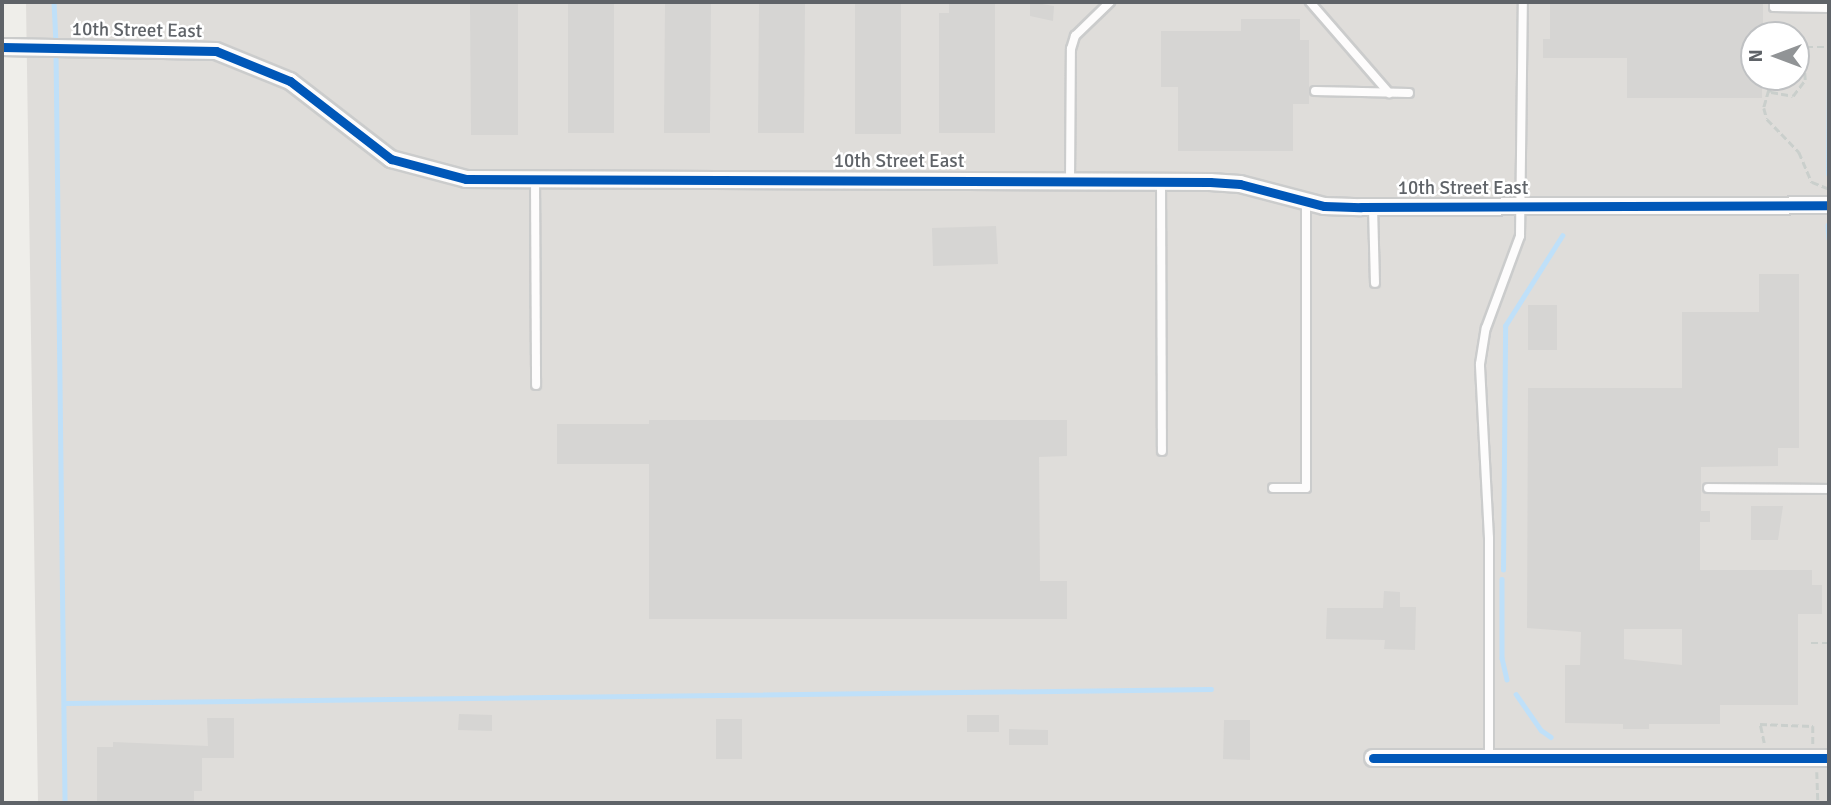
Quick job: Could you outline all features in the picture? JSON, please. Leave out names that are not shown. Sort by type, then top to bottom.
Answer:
[{"type":"street","name":"10th Street East","points":[[2,47],[216,51],[290,81],[391,159],[466,179],[1240,184],[1306,203],[1373,207],[1829,205]]},
{"type":"street","points":[[1373,758],[1822,758]]},
{"type":"lane","points":[[1070,181],[1071,49],[1075,36],[1110,2]]},
{"type":"lane","points":[[1310,2],[1389,93]]},
{"type":"lane","points":[[1489,758],[1489,538],[1480,364],[1486,328],[1517,253],[1522,2]]},
{"type":"lane","points":[[1774,2],[1774,7],[1815,5],[1829,8]]},
{"type":"lane","points":[[1315,91],[1409,93]]},
{"type":"lane","points":[[535,180],[536,385]]},
{"type":"lane","points":[[1161,182],[1162,452]]},
{"type":"lane","points":[[1273,488],[1306,488],[1306,203]]},
{"type":"lane","points":[[1373,207],[1375,283]]},
{"type":"lane","points":[[1708,488],[1829,489]]},
{"type":"path","points":[[1810,47],[1829,47]]},
{"type":"path","points":[[1769,91],[1764,108],[1767,120],[1799,152],[1812,183],[1829,188]]},
{"type":"path","points":[[1772,91],[1787,97],[1797,91]]},
{"type":"path","points":[[1811,643],[1829,643]]},
{"type":"path","points":[[1771,748],[1761,738],[1760,724],[1813,726],[1822,758],[1818,803]]},
{"type":"shaded area","points":[[26,2],[1829,2],[1829,803],[38,803]]},
{"type":"building","points":[[470,2],[518,2],[518,135],[471,135]]},
{"type":"building","points":[[568,2],[614,2],[614,133],[568,133]]},
{"type":"building","points":[[665,2],[711,2],[710,133],[664,133]]},
{"type":"building","points":[[759,2],[805,2],[804,133],[758,133]]},
{"type":"building","points":[[855,2],[901,2],[901,134],[855,134]]},
{"type":"building","points":[[949,2],[995,2],[995,133],[939,133],[939,13],[949,13]]},
{"type":"building","points":[[1030,2],[1054,6],[1053,21],[1030,16]]},
{"type":"building","points":[[1550,2],[1763,2],[1763,21],[1740,21],[1740,91],[1762,91],[1762,98],[1627,98],[1627,58],[1543,58],[1543,39],[1550,39]]},
{"type":"building","points":[[1241,19],[1300,19],[1300,40],[1309,40],[1309,104],[1293,104],[1293,151],[1178,151],[1178,87],[1161,87],[1161,31],[1241,31]]},
{"type":"building","points":[[996,226],[998,264],[933,266],[932,228]]},
{"type":"building","points":[[1759,274],[1799,274],[1799,448],[1778,448],[1778,466],[1701,467],[1701,511],[1710,511],[1710,522],[1700,522],[1700,570],[1812,570],[1812,585],[1822,585],[1822,614],[1798,614],[1798,705],[1720,705],[1720,724],[1649,724],[1649,729],[1623,729],[1623,724],[1565,723],[1565,665],[1580,665],[1581,632],[1527,628],[1528,388],[1682,388],[1682,312],[1759,312]],"holes":[[[1624,629],[1682,629],[1682,665],[1624,659]]]},
{"type":"building","points":[[1528,305],[1557,305],[1557,350],[1528,350]]},
{"type":"building","points":[[649,420],[1067,420],[1067,456],[1039,457],[1040,581],[1067,581],[1067,619],[649,619],[649,464],[557,464],[557,424],[649,424]]},
{"type":"building","points":[[1751,506],[1783,506],[1778,540],[1751,540]]},
{"type":"building","points":[[1384,591],[1400,592],[1400,607],[1416,607],[1415,650],[1384,649],[1385,640],[1326,639],[1327,608],[1383,608]]},
{"type":"building","points":[[459,714],[492,715],[492,731],[458,730]]},
{"type":"building","points":[[967,715],[999,715],[999,732],[967,732]]},
{"type":"building","points":[[207,718],[234,718],[234,758],[202,758],[202,791],[194,791],[194,803],[97,803],[97,747],[113,747],[113,742],[208,746]]},
{"type":"building","points":[[716,719],[742,719],[742,759],[716,759]]},
{"type":"building","points":[[1224,720],[1250,720],[1250,760],[1223,759]]},
{"type":"building","points":[[1009,729],[1048,730],[1048,745],[1009,745]]},
{"type":"waterway","points":[[54,2],[56,43]]},
{"type":"waterway","points":[[56,52],[65,803]]},
{"type":"waterway","points":[[1828,174],[1829,77]]},
{"type":"waterway","points":[[1828,225],[1829,238]]},
{"type":"waterway","points":[[1503,570],[1505,326],[1562,236]]},
{"type":"waterway","points":[[1502,579],[1502,658],[1507,679]]},
{"type":"waterway","points":[[65,703],[1211,689]]},
{"type":"waterway","points":[[1516,694],[1541,730],[1551,737]]},
{"type":"cycle path","points":[[2,47],[216,51],[290,81],[391,159],[466,179],[1210,182],[1240,184],[1324,206],[1829,205]]},
{"type":"cycle path","points":[[1373,758],[1829,758]]}]
